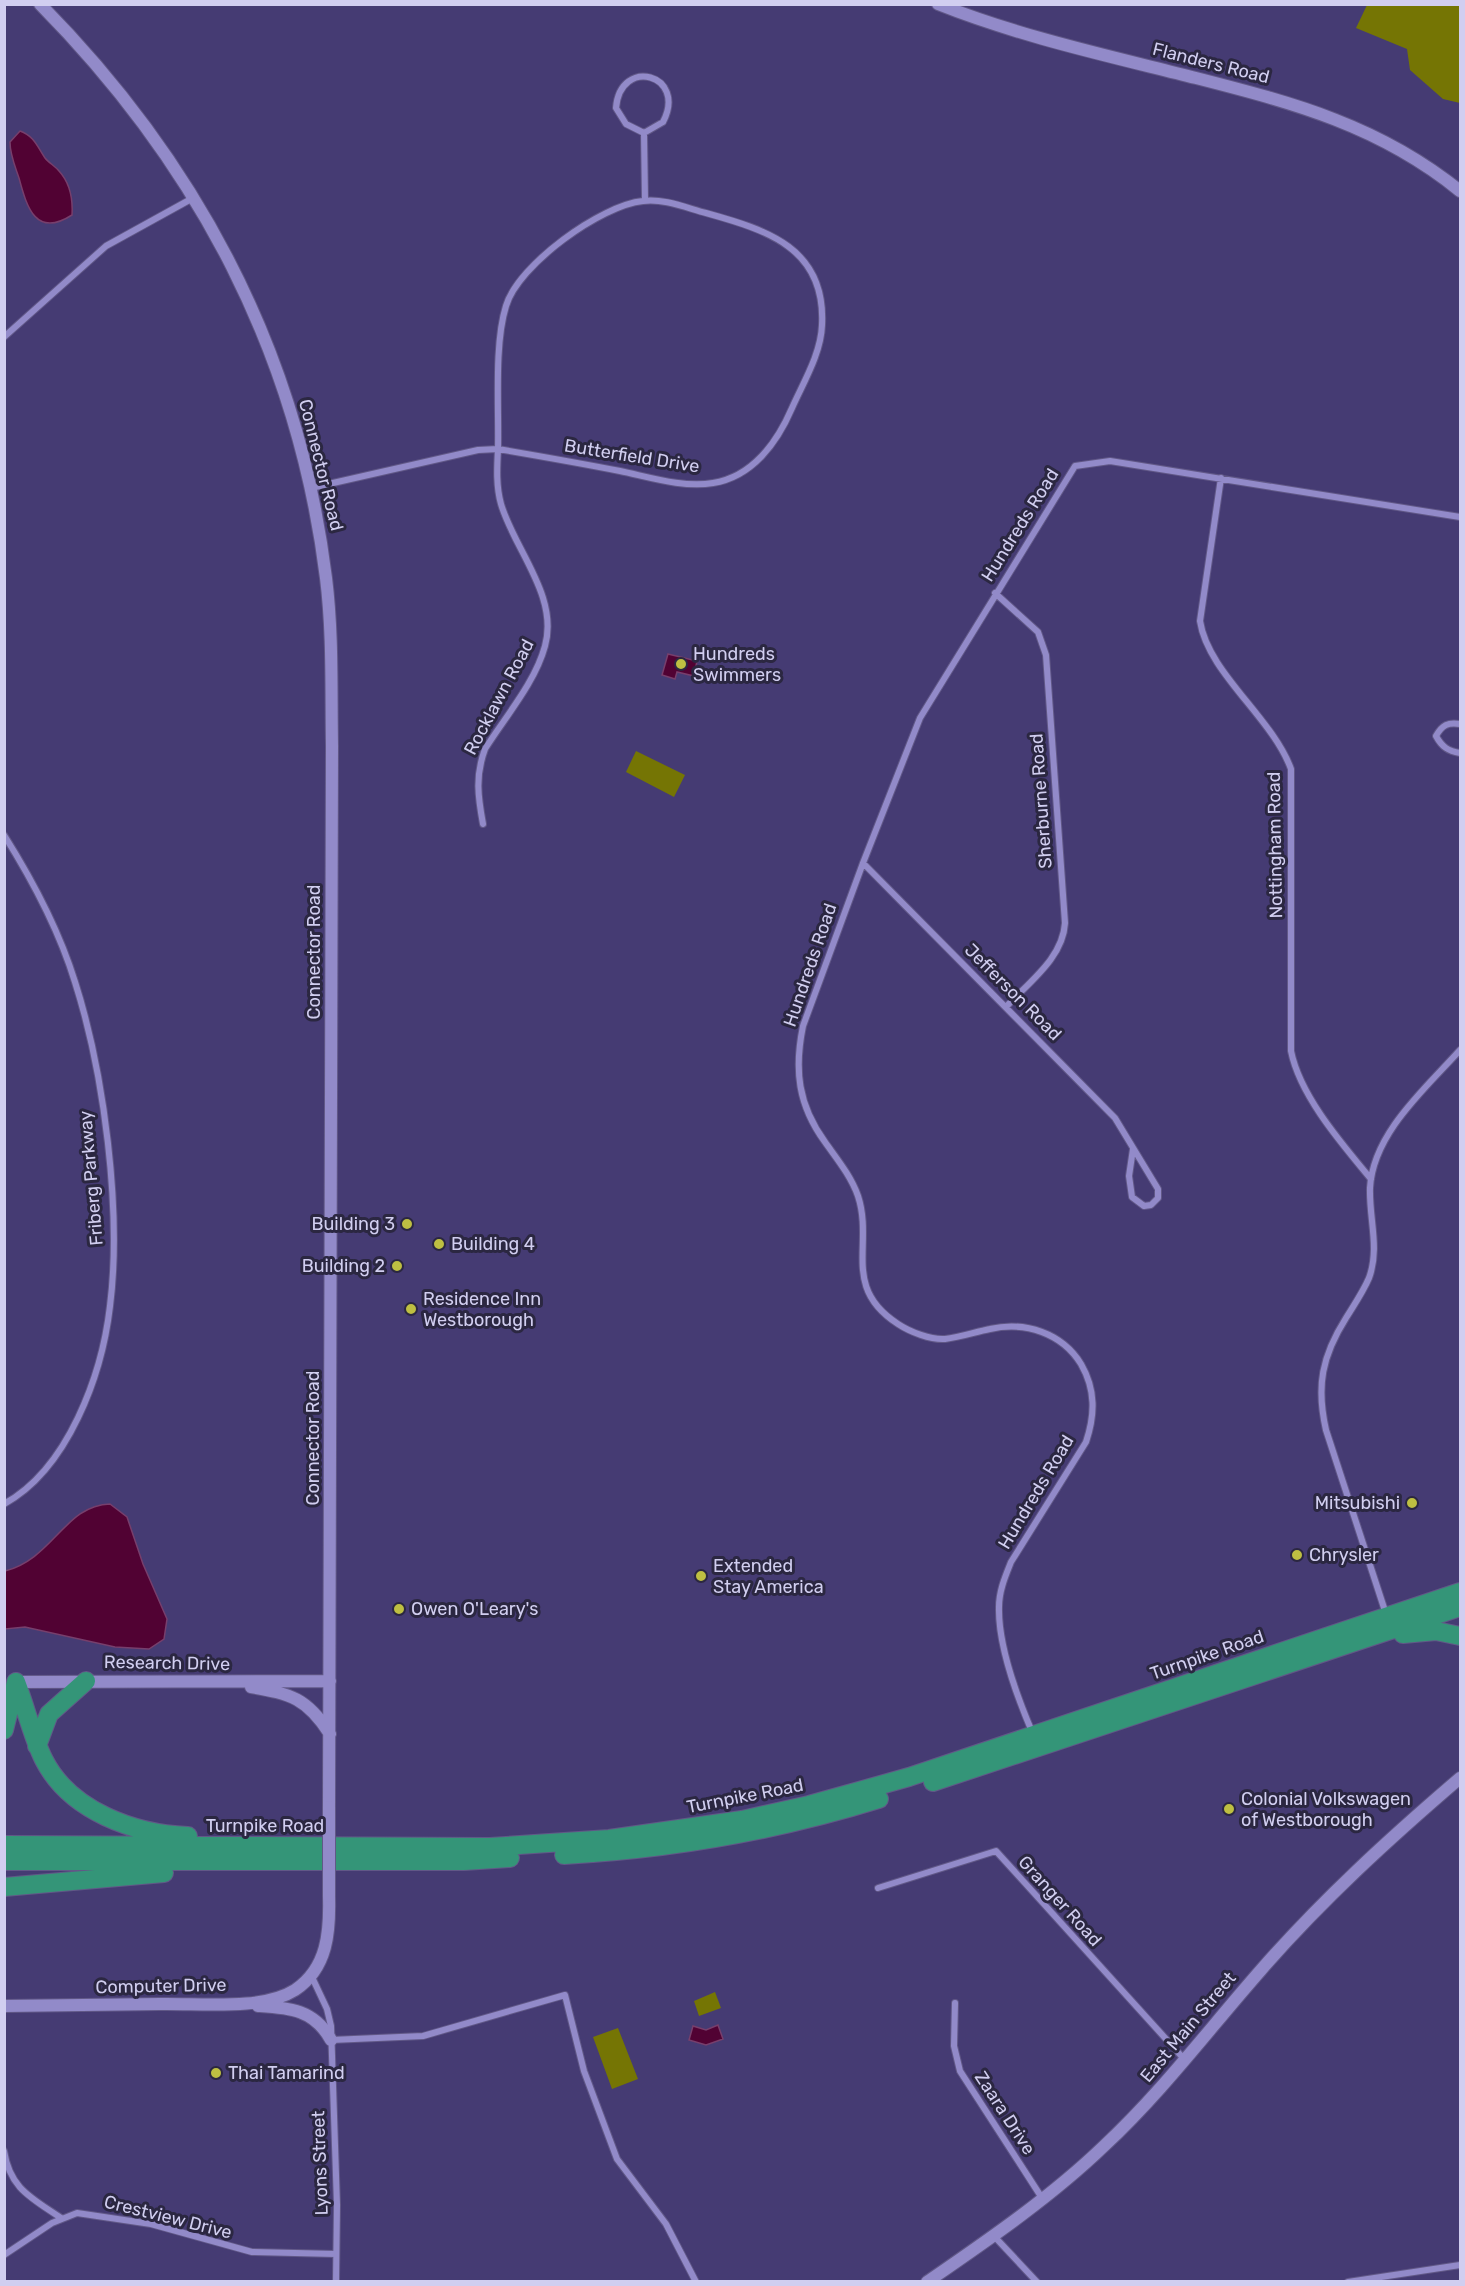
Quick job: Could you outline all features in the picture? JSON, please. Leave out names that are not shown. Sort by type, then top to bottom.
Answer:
[{"type":"highway","name":"Turnpike Road","points":[[4,1845],[490,1847],[554,1844],[665,1832],[742,1820],[853,1794],[1461,1592]]},
{"type":"highway","name":"Turnpike Road","points":[[4,1861],[464,1861],[629,1851],[735,1836],[837,1812],[1050,1745],[1461,1607]]},
{"type":"highway","points":[[1372,1637],[1436,1631],[1461,1636]]},
{"type":"highway","points":[[37,1746],[49,1714],[86,1680]]},
{"type":"highway","points":[[4,1730],[10,1682]]},
{"type":"highway","points":[[10,1682],[48,1766],[68,1790],[102,1815],[158,1832],[227,1838],[255,1846]]},
{"type":"highway","points":[[4,1887],[199,1871],[224,1862]]},
{"type":"street","name":"Connector Road","points":[[40,4],[131,105],[195,197],[233,270],[271,353],[294,420],[311,488],[326,581],[332,734],[329,1896],[326,1946],[311,1975]]},
{"type":"street","name":"Flanders Road","points":[[945,6],[1040,39],[1269,96],[1336,118],[1400,148],[1461,192]]},
{"type":"street","points":[[640,76],[661,82],[667,91],[669,102],[663,122],[644,133],[626,124],[616,108],[622,88],[630,80],[640,76]]},
{"type":"street","points":[[644,133],[645,200]]},
{"type":"street","points":[[4,337],[106,246],[195,197]]},
{"type":"street","name":"Butterfield Drive","points":[[311,488],[478,450],[498,449],[692,484],[711,484],[731,480],[752,467],[774,441],[788,417],[819,345],[822,325],[815,281],[803,260],[785,243],[763,230],[672,204],[645,200],[624,205],[603,214],[528,270],[506,304],[502,326],[498,449]]},
{"type":"street","name":"Rocklawn Road","points":[[483,825],[477,781],[479,764],[485,749],[540,660],[547,633],[542,596],[501,503],[497,476],[498,449]]},
{"type":"street","name":"Hundreds Road","points":[[1033,1736],[1019,1698],[1001,1631],[999,1607],[1002,1584],[1011,1562],[1086,1442],[1093,1420],[1093,1397],[1087,1374],[1074,1354],[1056,1339],[1035,1329],[1012,1326],[943,1339],[920,1334],[899,1324],[881,1310],[868,1290],[861,1268],[862,1221],[858,1198],[849,1176],[809,1118],[800,1096],[798,1072],[803,1026],[920,718],[1075,466],[1110,461],[1461,517]]},
{"type":"street","name":"Nottingham Road","points":[[1221,478],[1200,621],[1211,652],[1282,748],[1291,769],[1291,1051],[1294,1064],[1330,1130],[1371,1179]]},
{"type":"street","name":"Sherburne Road","points":[[995,593],[1038,632],[1046,655],[1065,923],[1064,935],[1058,952],[1006,1007]]},
{"type":"street","points":[[1461,724],[1450,723],[1440,728],[1436,736],[1441,746],[1451,752],[1461,753]]},
{"type":"street","name":"Friberg Parkway","points":[[4,835],[26,869],[48,913],[75,982],[93,1048],[112,1195],[113,1246],[110,1305],[106,1329],[80,1413],[54,1461],[34,1482],[4,1504]]},
{"type":"street","name":"Jefferson Road","points":[[863,863],[1115,1118],[1158,1189],[1158,1198],[1151,1205],[1137,1203],[1132,1197],[1129,1186],[1133,1149]]},
{"type":"street","points":[[1387,1617],[1326,1430],[1321,1407],[1320,1384],[1334,1339],[1358,1299],[1375,1255],[1370,1209],[1374,1162],[1384,1141],[1413,1103],[1461,1050]]},
{"type":"street","name":"Research Drive","points":[[10,1682],[330,1681]]},
{"type":"street","points":[[221,1682],[288,1694],[306,1704],[330,1734]]},
{"type":"street","name":"East Main Street","points":[[927,2282],[1043,2199],[1105,2145],[1186,2061],[1261,1969],[1342,1883],[1461,1778]]},
{"type":"street","name":"Granger Road","points":[[878,1888],[996,1851],[1186,2061]]},
{"type":"street","name":"Computer Drive","points":[[4,2006],[230,2003],[276,1998],[295,1990],[311,1975]]},
{"type":"street","name":"Lyons Street","points":[[311,1975],[327,2009],[331,2040],[336,2282]]},
{"type":"street","points":[[230,2003],[299,2010],[314,2018],[331,2040],[423,2036],[565,1995],[584,2071],[618,2159],[666,2224],[696,2282]]},
{"type":"street","name":"Zaara Drive","points":[[956,2002],[954,2046],[960,2071],[1043,2199]]},
{"type":"street","points":[[4,2151],[8,2170],[17,2185],[61,2218]]},
{"type":"street","name":"Crestview Drive","points":[[4,2255],[61,2218],[77,2213],[112,2217],[263,2254],[336,2254]]},
{"type":"street","points":[[993,2235],[1037,2282]]},
{"type":"street","points":[[1348,2282],[1382,2279],[1461,2265]]},
{"type":"shaded area","points":[[1367,5],[1460,5],[1460,103],[1443,99],[1410,70],[1407,49],[1356,28]]},
{"type":"shaded area","points":[[20,131],[32,139],[45,158],[63,176],[70,192],[72,215],[50,223],[42,221],[30,209],[10,147],[10,142]]},
{"type":"shaded area","name":"Hundreds Swimmers","points":[[668,654],[697,661],[694,676],[677,672],[675,679],[662,675]]},
{"type":"shaded area","points":[[636,751],[685,775],[674,797],[626,772]]},
{"type":"shaded area","points":[[110,1504],[127,1517],[143,1564],[167,1619],[164,1639],[149,1649],[115,1647],[25,1627],[5,1629],[5,1571],[35,1556],[81,1513]]},
{"type":"shaded area","points":[[715,1992],[721,2008],[699,2016],[694,2001]]},
{"type":"shaded area","points":[[718,2025],[723,2039],[706,2045],[689,2040],[693,2026],[706,2030]]},
{"type":"shaded area","points":[[618,2028],[638,2079],[612,2089],[593,2037]]},
{"type":"place","name":"Hundreds Swimmers","points":[[681,664]]},
{"type":"place","name":"Building 3","points":[[407,1224]]},
{"type":"place","name":"Building 4","points":[[439,1244]]},
{"type":"place","name":"Building 2","points":[[397,1266]]},
{"type":"place","name":"Residence Inn Westborough","points":[[411,1309]]},
{"type":"place","name":"Mitsubishi","points":[[1412,1503]]},
{"type":"place","name":"Chrysler","points":[[1297,1555]]},
{"type":"place","name":"Extended Stay America","points":[[701,1576]]},
{"type":"place","name":"Owen O'Leary's","points":[[399,1609]]},
{"type":"place","name":"Colonial Volkswagen of Westborough","points":[[1229,1809]]},
{"type":"place","name":"Thai Tamarind","points":[[216,2073]]}]
